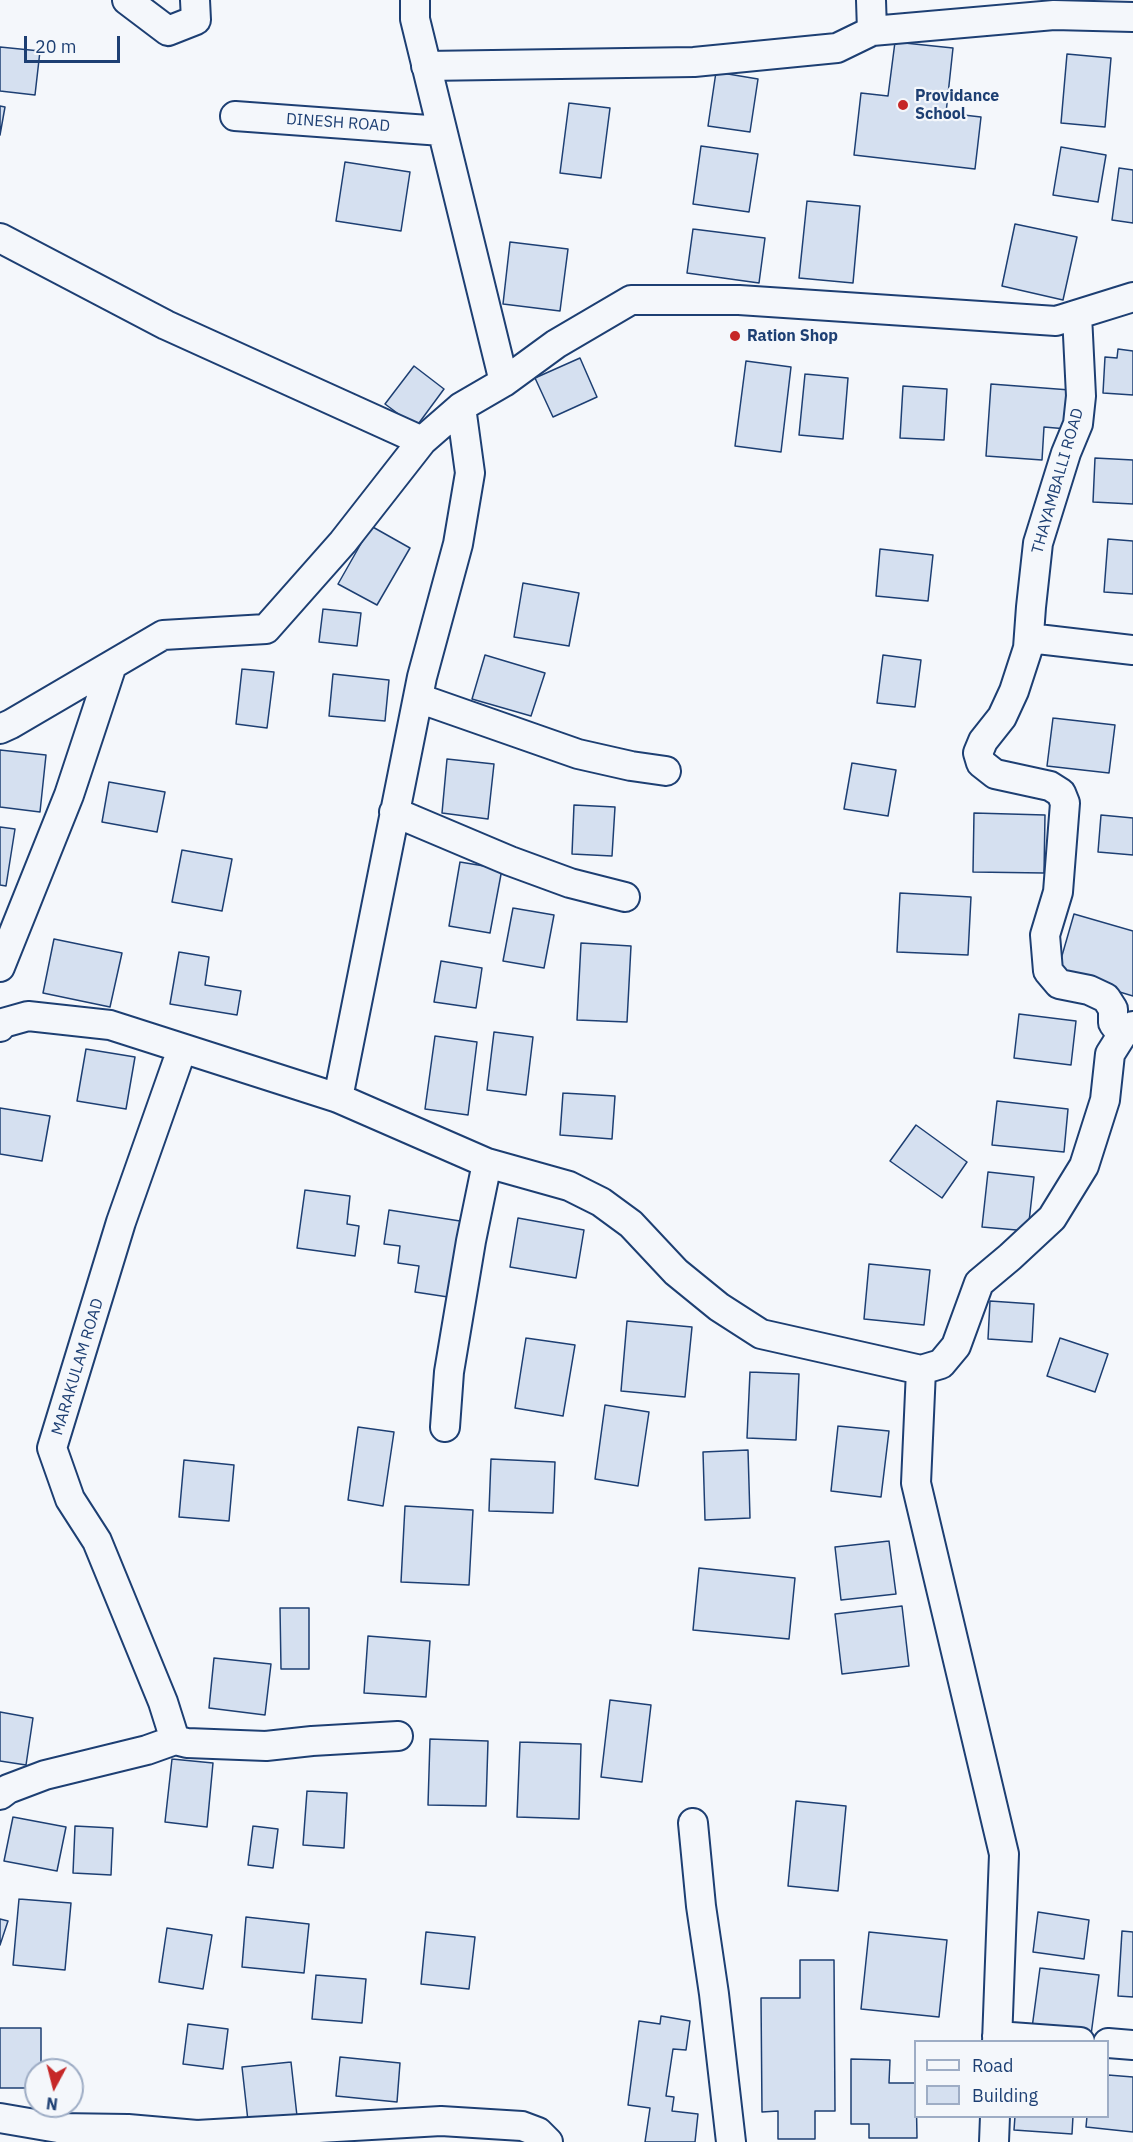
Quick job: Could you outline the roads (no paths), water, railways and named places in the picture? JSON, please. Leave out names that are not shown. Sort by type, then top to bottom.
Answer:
[{"type":"street","points":[[127,0],[168,31],[195,20],[195,0]]},
{"type":"street","points":[[415,0],[415,19],[504,381]]},
{"type":"street","points":[[871,0],[872,31]]},
{"type":"street","points":[[426,66],[694,62],[837,48],[872,31],[1054,15],[1133,16]]},
{"type":"street","name":"DINESH ROAD","points":[[235,116],[442,130]]},
{"type":"street","points":[[0,238],[166,325],[422,441]]},
{"type":"street","points":[[0,729],[163,635],[266,628],[343,542],[422,441],[461,407],[504,381],[556,344],[631,300],[739,300],[1056,321],[1133,297]]},
{"type":"street","name":"THAYAMBALLI ROAD","points":[[1077,315],[1081,396],[1078,424],[1066,453],[1038,543],[1030,607],[1028,648],[1014,691],[1002,717],[983,741],[978,753],[981,763],[995,774],[1050,786],[1061,793],[1065,803],[1058,892],[1045,935],[1048,971],[1059,984],[1089,990],[1106,998],[1113,1009],[1113,1023],[1127,1030]]},
{"type":"street","points":[[338,1098],[418,698],[458,544],[470,472],[461,407]]},
{"type":"street","points":[[1029,638],[1133,650]]},
{"type":"street","points":[[0,967],[69,795],[112,665]]},
{"type":"street","points":[[418,698],[578,754],[666,771]]},
{"type":"street","points":[[394,812],[499,857],[570,884],[624,897]]},
{"type":"street","points":[[0,1027],[3,1023],[28,1016],[110,1025],[338,1098],[488,1163],[569,1186],[601,1202],[631,1224],[676,1272],[719,1307],[761,1334],[921,1370],[941,1364],[956,1346],[979,1283],[1052,1218],[1084,1166],[1105,1100],[1110,1054],[1127,1030]]},
{"type":"street","name":"MARAKULAM ROAD","points":[[175,1740],[163,1702],[97,1541],[70,1498],[52,1448],[122,1222],[182,1049]]},
{"type":"street","points":[[444,1427],[449,1372],[471,1241],[488,1163]]},
{"type":"street","points":[[921,1370],[916,1483],[1004,1854],[997,2039],[1025,2040]]},
{"type":"street","points":[[0,1795],[8,1788],[45,1775],[147,1750],[175,1740],[187,1743],[266,1746],[398,1736]]},
{"type":"street","points":[[693,1823],[701,1906],[731,2142]]},
{"type":"street","points":[[1109,2043],[1133,2045]]},
{"type":"street","points":[[0,2118],[58,2128],[128,2129],[197,2135],[441,2121],[522,2126],[538,2132],[548,2142]]},
{"type":"street","points":[[994,2142],[995,2118]]},
{"type":"place","name":"Providance School","points":[[903,105]]},
{"type":"place","name":"Ration Shop","points":[[735,336]]}]
